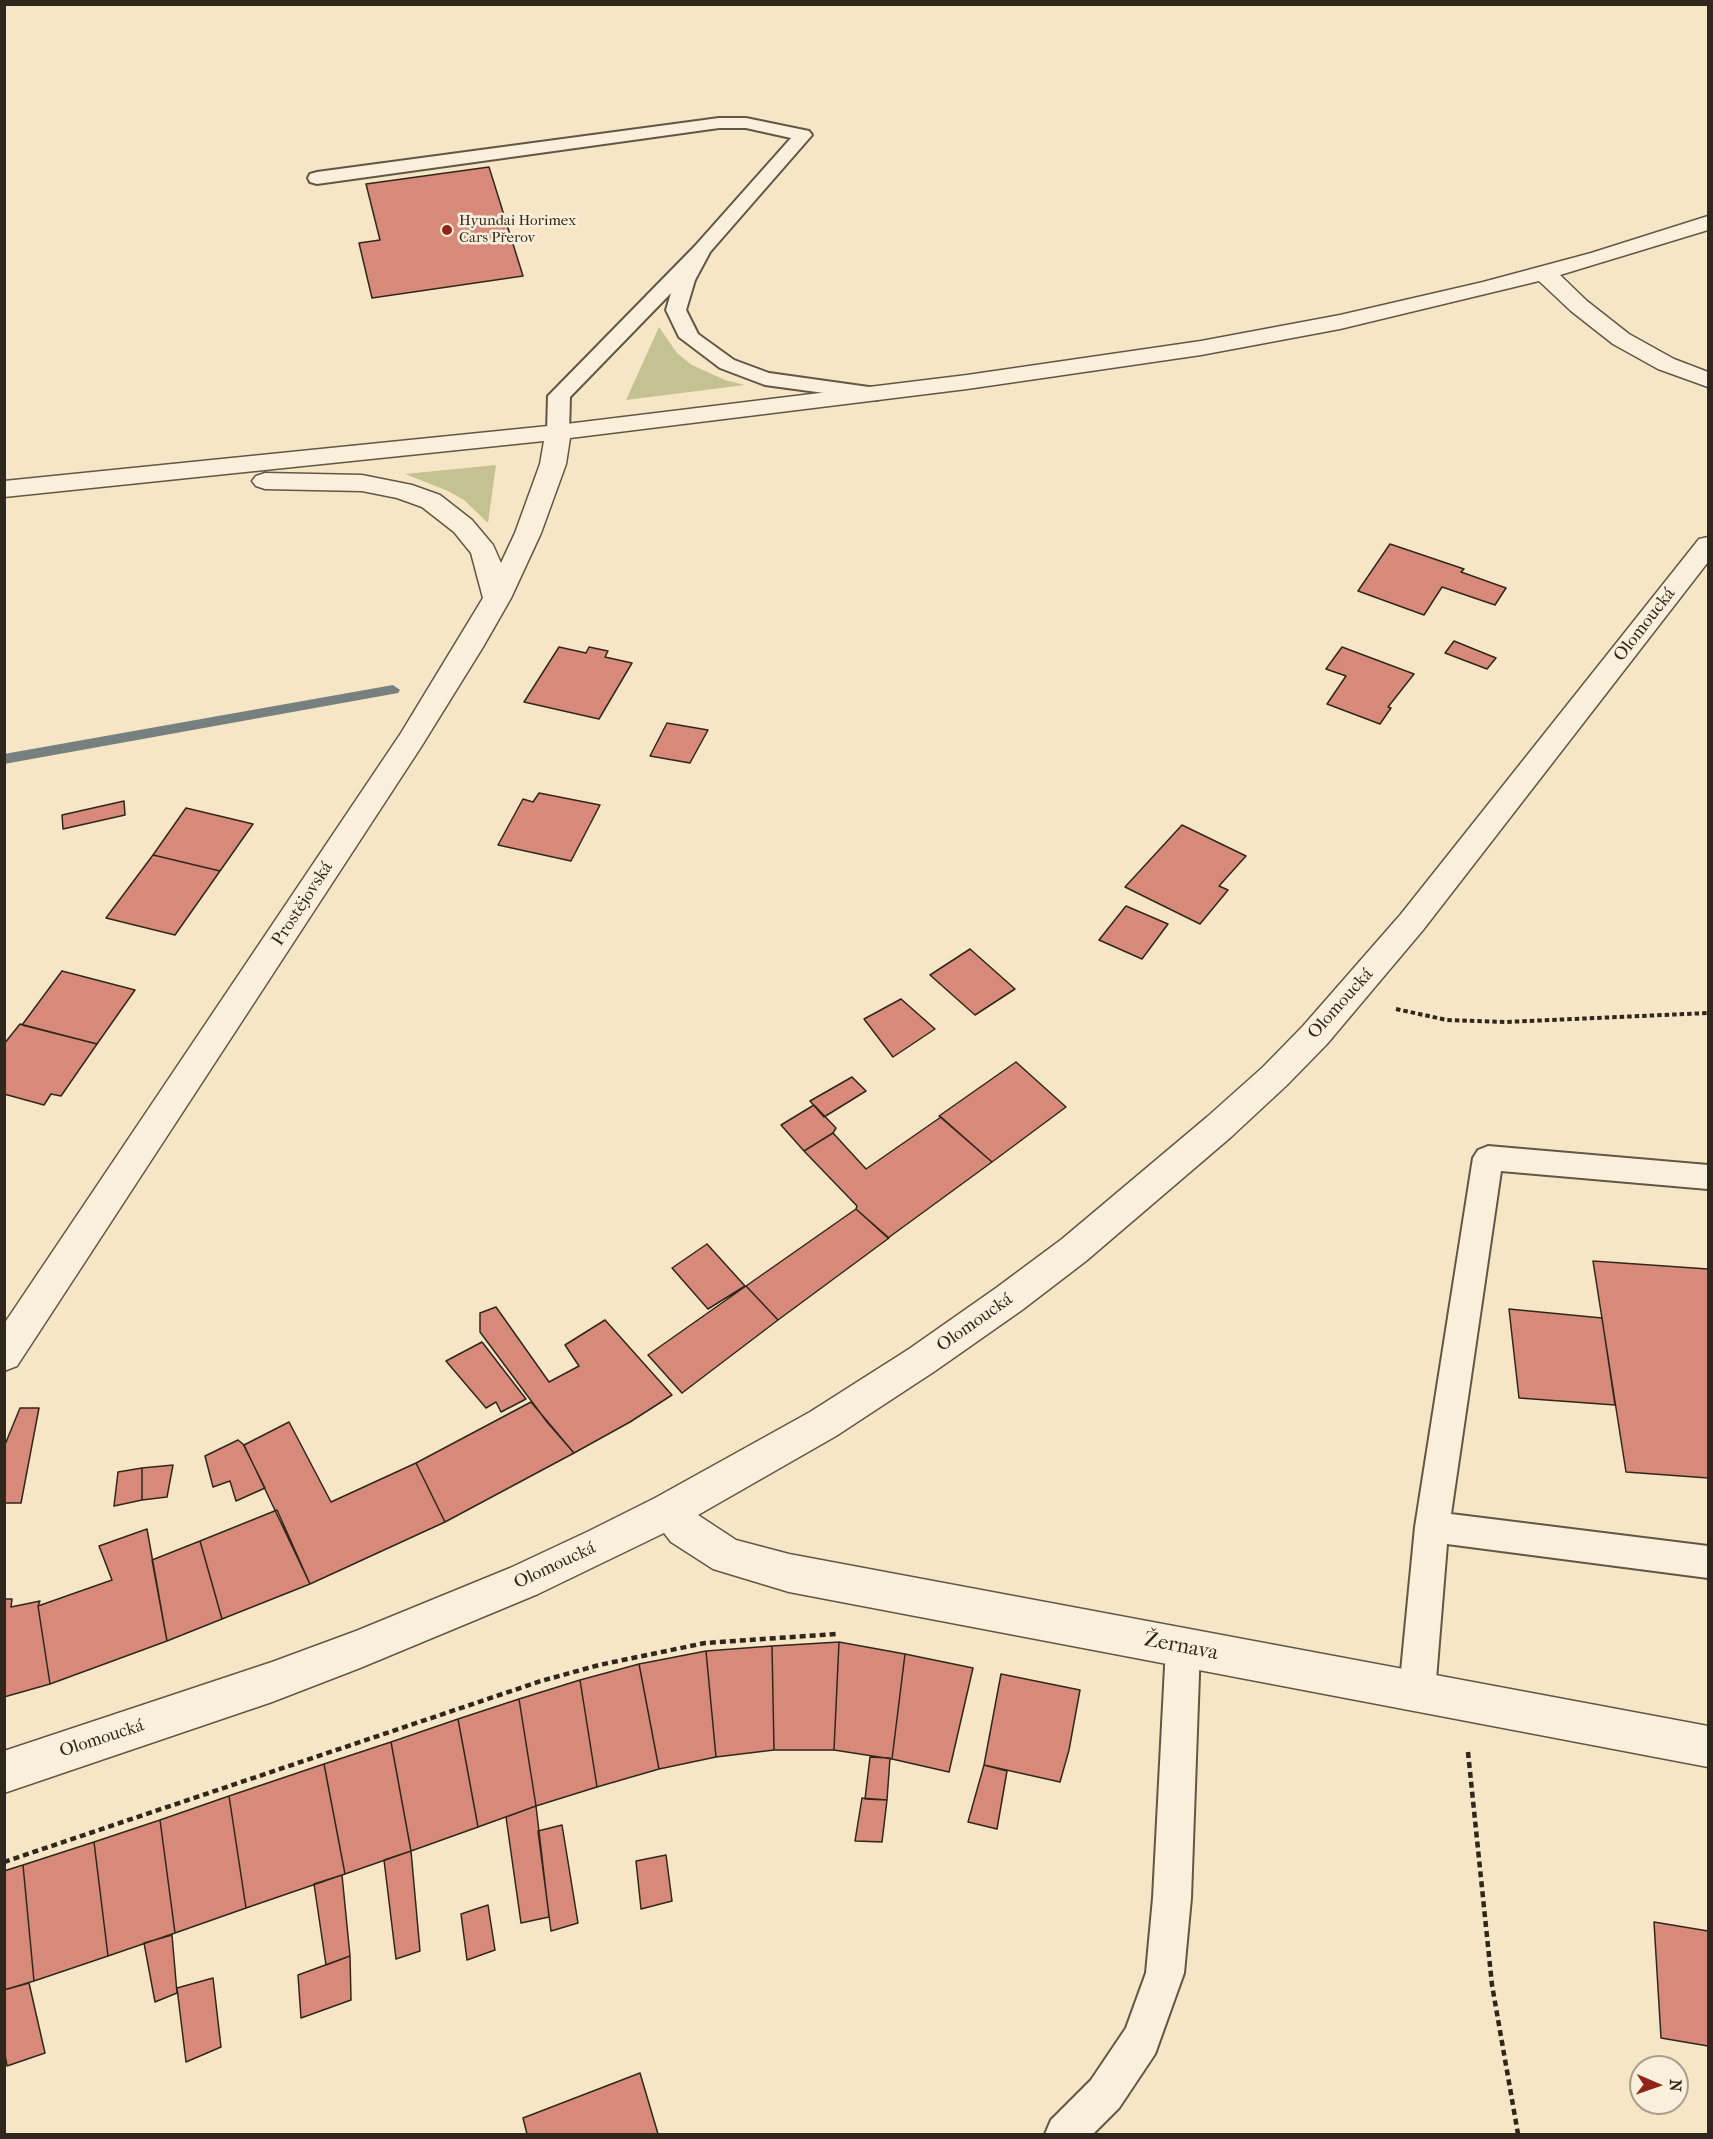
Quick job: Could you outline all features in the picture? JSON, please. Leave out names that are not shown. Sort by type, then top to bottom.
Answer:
[{"type":"street","points":[[4,489],[558,432],[876,394],[1201,348],[1434,301],[1544,273],[1708,223]]},
{"type":"street","points":[[1544,273],[1579,306],[1621,339],[1666,364],[1708,380]]},
{"type":"street","name":"Prostějovská","points":[[4,1355],[411,740],[496,598],[528,534],[553,464],[558,432]]},
{"type":"street","points":[[114,479],[335,482],[384,486],[404,491],[431,501],[450,514],[475,538],[484,551],[491,568],[496,598]]},
{"type":"street","name":"Olomoucká","points":[[4,1772],[272,1682],[360,1649],[524,1581],[669,1511],[823,1424],[922,1360],[1009,1299],[1074,1250],[1219,1127],[1275,1076],[1349,996],[1412,922],[1708,545]]},
{"type":"street","name":"Žernava","points":[[669,1511],[685,1529],[706,1545],[727,1556],[789,1573],[1708,1747]]},
{"type":"lane","points":[[317,178],[719,123],[746,123],[803,135],[702,250],[559,396],[558,432]]},
{"type":"lane","points":[[702,250],[684,280],[676,310],[688,337],[727,364],[765,379],[876,394]]},
{"type":"lane","points":[[1417,1692],[1432,1527],[1488,1158],[1708,1177]]},
{"type":"lane","points":[[1432,1527],[1708,1562]]},
{"type":"lane","points":[[1065,2134],[1105,2094],[1141,2040],[1165,1973],[1172,1898],[1183,1647]]},
{"type":"path","points":[[1349,996],[1418,1014],[1474,1022],[1599,1019],[1708,1013]]},
{"type":"path","points":[[4,1862],[541,1681],[587,1668],[705,1643],[839,1634]]},
{"type":"path","points":[[1464,1700],[1492,1985],[1518,2134]]},
{"type":"shaded area","points":[[659,327],[677,353],[692,365],[725,380],[745,385],[626,400]]},
{"type":"shaded area","points":[[496,465],[488,523],[464,500],[405,474]]},
{"type":"building","points":[[489,167],[523,276],[372,298],[359,243],[380,240],[366,184]]},
{"type":"building","points":[[1390,544],[1464,569],[1461,572],[1506,588],[1495,605],[1442,587],[1424,615],[1358,591]]},
{"type":"building","points":[[1454,641],[1496,658],[1487,669],[1445,653]]},
{"type":"building","points":[[559,647],[586,653],[589,647],[608,651],[605,657],[632,663],[599,719],[524,702]]},
{"type":"building","points":[[1342,647],[1414,674],[1388,707],[1391,708],[1380,724],[1327,704],[1346,676],[1326,669]]},
{"type":"building","points":[[667,723],[708,730],[690,763],[650,756]]},
{"type":"building","points":[[539,793],[600,805],[571,861],[498,845],[523,799],[533,802]]},
{"type":"building","points":[[124,801],[125,815],[63,829],[62,815]]},
{"type":"building","points":[[186,808],[253,824],[220,871],[153,855]]},
{"type":"building","points":[[1182,825],[1246,856],[1219,886],[1228,890],[1200,924],[1125,887]]},
{"type":"building","points":[[153,855],[220,871],[175,935],[106,918]]},
{"type":"building","points":[[1126,906],[1168,924],[1142,959],[1099,940]]},
{"type":"building","points":[[970,949],[1015,989],[975,1015],[930,975]]},
{"type":"building","points":[[62,971],[135,990],[97,1044],[22,1025]]},
{"type":"building","points":[[901,999],[935,1029],[893,1057],[864,1019]]},
{"type":"building","points":[[20,1024],[97,1044],[61,1096],[51,1094],[44,1105],[4,1094],[4,1044]]},
{"type":"building","points":[[1016,1062],[1066,1107],[992,1162],[939,1116]]},
{"type":"building","points":[[852,1077],[866,1091],[824,1117],[810,1101]]},
{"type":"building","points":[[814,1105],[836,1128],[833,1133],[804,1151],[781,1125]]},
{"type":"building","points":[[941,1117],[992,1162],[888,1238],[856,1209],[857,1206],[804,1151],[833,1133],[866,1169]]},
{"type":"building","points":[[856,1209],[889,1238],[778,1320],[746,1286]]},
{"type":"building","points":[[707,1244],[745,1286],[708,1309],[672,1268]]},
{"type":"building","points":[[1593,1261],[1708,1269],[1708,1478],[1626,1472]]},
{"type":"building","points":[[746,1286],[778,1320],[682,1393],[648,1355]]},
{"type":"building","points":[[496,1307],[549,1382],[579,1366],[565,1345],[605,1320],[672,1395],[630,1422],[574,1453],[547,1422],[480,1332],[480,1313]]},
{"type":"building","points":[[1509,1309],[1602,1318],[1615,1405],[1519,1398]]},
{"type":"building","points":[[482,1342],[526,1399],[501,1412],[496,1402],[486,1408],[446,1361]]},
{"type":"building","points":[[531,1402],[574,1453],[445,1522],[416,1463]]},
{"type":"building","points":[[20,1408],[39,1408],[21,1503],[4,1503],[4,1447]]},
{"type":"building","points":[[289,1422],[331,1502],[416,1463],[445,1522],[310,1584],[244,1445]]},
{"type":"building","points":[[238,1440],[243,1444],[265,1488],[236,1501],[230,1481],[213,1487],[205,1456]]},
{"type":"building","points":[[173,1465],[167,1497],[142,1500],[142,1468]]},
{"type":"building","points":[[142,1468],[142,1500],[114,1506],[118,1472]]},
{"type":"building","points":[[277,1510],[310,1584],[222,1619],[200,1541]]},
{"type":"building","points":[[147,1529],[167,1641],[50,1684],[38,1606],[112,1580],[99,1546]]},
{"type":"building","points":[[200,1541],[222,1619],[167,1641],[152,1560]]},
{"type":"building","points":[[4,1599],[12,1599],[11,1607],[40,1601],[38,1606],[50,1684],[4,1697]]},
{"type":"building","points":[[839,1642],[905,1654],[892,1759],[834,1750]]},
{"type":"building","points":[[839,1642],[834,1750],[774,1750],[772,1646]]},
{"type":"building","points":[[772,1646],[774,1750],[716,1757],[706,1651]]},
{"type":"building","points":[[706,1651],[716,1757],[659,1769],[639,1664]]},
{"type":"building","points":[[905,1654],[973,1668],[949,1772],[892,1759]]},
{"type":"building","points":[[639,1664],[659,1769],[597,1787],[580,1680]]},
{"type":"building","points":[[1001,1674],[1080,1690],[1069,1750],[1060,1782],[984,1765]]},
{"type":"building","points":[[580,1680],[597,1787],[536,1806],[519,1699]]},
{"type":"building","points":[[519,1699],[536,1806],[478,1827],[458,1719]]},
{"type":"building","points":[[458,1719],[478,1827],[411,1851],[391,1742]]},
{"type":"building","points":[[391,1742],[411,1851],[345,1874],[324,1764]]},
{"type":"building","points":[[870,1757],[890,1758],[887,1800],[865,1799]]},
{"type":"building","points":[[324,1764],[345,1874],[246,1908],[229,1796]]},
{"type":"building","points":[[984,1765],[1007,1771],[997,1829],[968,1822]]},
{"type":"building","points":[[229,1796],[246,1908],[175,1933],[160,1820]]},
{"type":"building","points":[[862,1798],[887,1800],[882,1842],[855,1841]]},
{"type":"building","points":[[536,1806],[549,1917],[521,1923],[506,1817]]},
{"type":"building","points":[[160,1820],[175,1933],[108,1956],[94,1842]]},
{"type":"building","points":[[562,1825],[578,1923],[551,1931],[538,1831]]},
{"type":"building","points":[[94,1842],[108,1956],[34,1981],[23,1865]]},
{"type":"building","points":[[411,1851],[420,1951],[396,1959],[384,1860]]},
{"type":"building","points":[[666,1855],[672,1901],[641,1909],[636,1861]]},
{"type":"building","points":[[23,1865],[34,1981],[4,1990],[4,1871]]},
{"type":"building","points":[[342,1875],[350,1956],[326,1965],[314,1884]]},
{"type":"building","points":[[488,1905],[495,1950],[467,1960],[461,1914]]},
{"type":"building","points":[[1654,1922],[1708,1931],[1708,2046],[1661,2038]]},
{"type":"building","points":[[172,1935],[177,1993],[155,2002],[144,1943]]},
{"type":"building","points":[[350,1956],[351,2000],[301,2018],[298,1975]]},
{"type":"building","points":[[213,1978],[221,2047],[186,2062],[177,1988]]},
{"type":"building","points":[[29,1983],[45,2053],[7,2066],[4,2048],[4,1990]]},
{"type":"building","points":[[640,2073],[658,2134],[527,2134],[523,2118]]},
{"type":"waterway","points":[[4,759],[393,690]]},
{"type":"place","name":"Hyundai Horimex Cars Přerov","points":[[447,230]]}]
